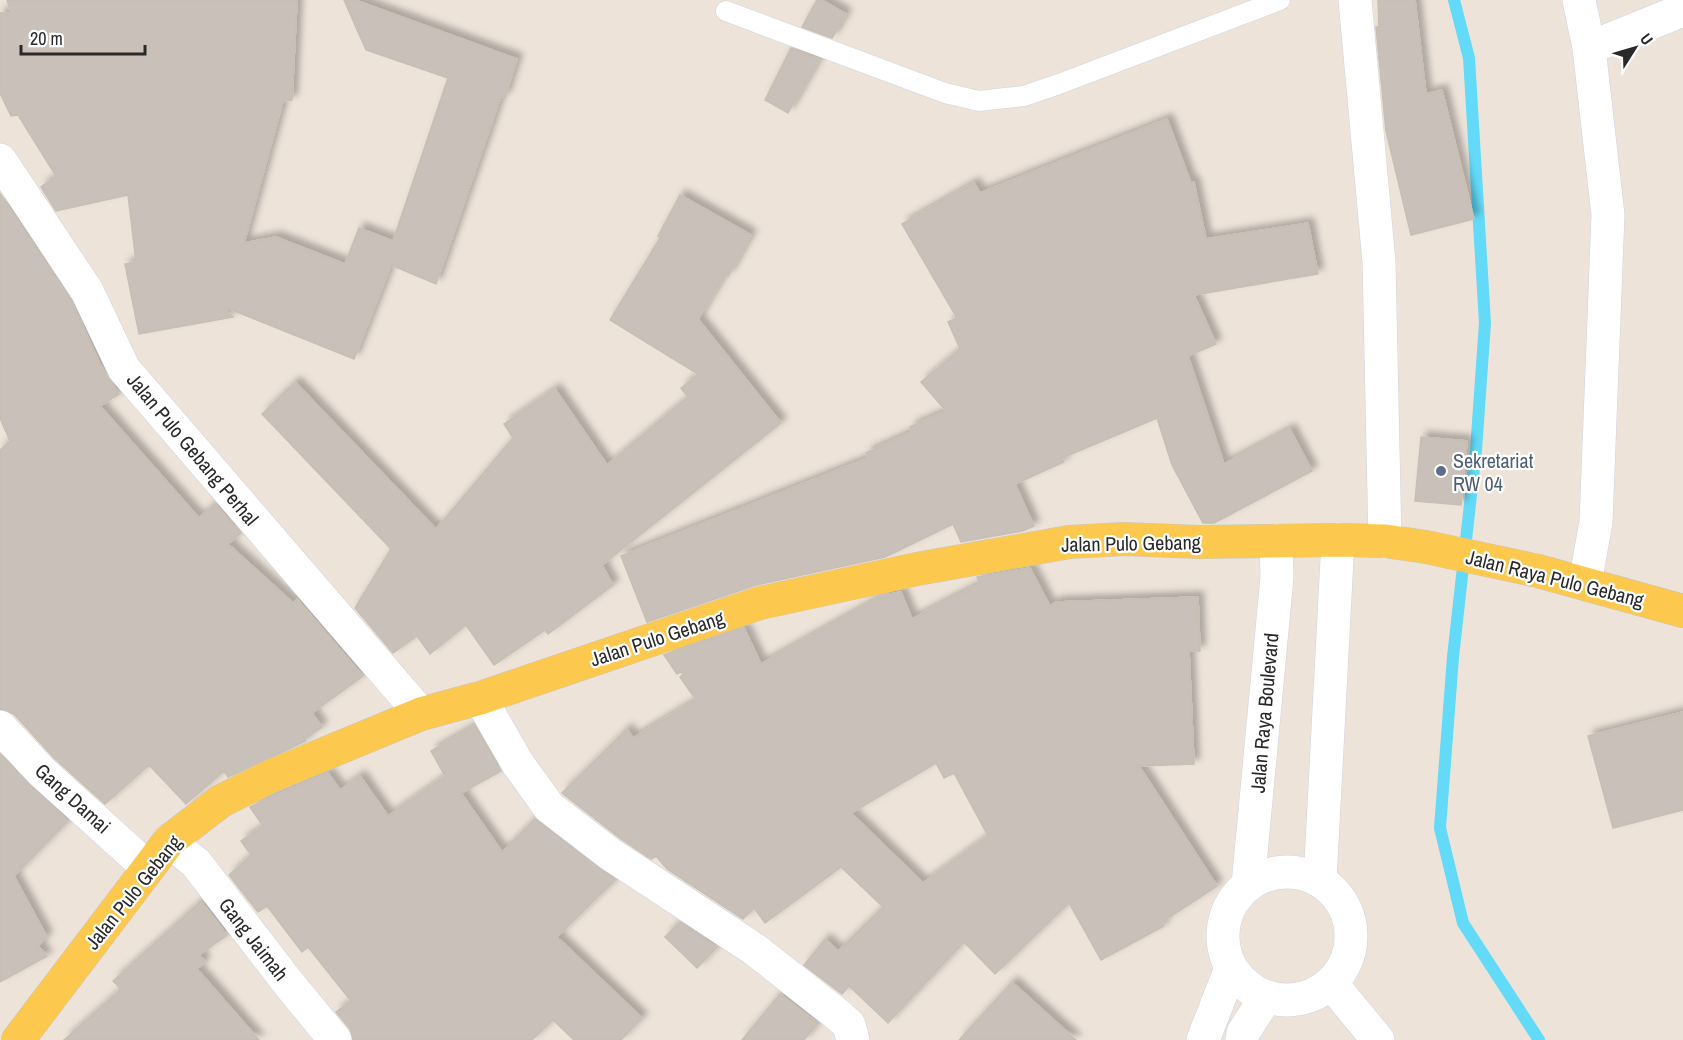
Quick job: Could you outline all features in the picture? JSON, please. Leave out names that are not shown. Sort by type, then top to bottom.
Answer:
[{"type":"main road","name":"Jalan Pulo Gebang","points":[[18,1040],[147,867],[169,841],[221,801],[271,776],[421,714],[480,698],[760,603],[917,569],[1069,542],[1124,539],[1338,540],[1385,541],[1426,546]]},
{"type":"main road","name":"Jalan Raya Pulo Gebang","points":[[1426,546],[1538,571],[1683,611]]},
{"type":"street","points":[[1355,0],[1380,262],[1385,541]]},
{"type":"street","points":[[1579,0],[1589,48],[1608,215],[1596,522],[1585,583]]},
{"type":"street","points":[[1589,48],[1683,10]]},
{"type":"street","name":"Jalan Pulo Gebang Perhal","points":[[0,160],[87,291],[124,369],[421,714]]},
{"type":"street","points":[[1320,881],[1338,540]]},
{"type":"street","name":"Jalan Raya Boulevard","points":[[1248,885],[1277,577],[1276,541]]},
{"type":"street","points":[[480,698],[518,764],[549,807],[610,854],[754,949],[857,1035]]},
{"type":"street","name":"Gang Damai","points":[[0,727],[41,771],[147,867]]},
{"type":"street","name":"Gang Jaimah","points":[[169,841],[196,863],[335,1040]]},
{"type":"street","points":[[1296,872],[1320,881],[1338,897],[1349,918],[1351,942],[1345,964],[1331,983],[1311,996],[1289,1000],[1266,997],[1246,985],[1232,968],[1225,954],[1224,923],[1231,904],[1248,885],[1271,874],[1296,872]]},
{"type":"street","points":[[1203,1040],[1232,968]]},
{"type":"street","points":[[1331,983],[1378,1040]]},
{"type":"street","points":[[1242,1040],[1266,997]]},
{"type":"lane","points":[[726,11],[945,93],[979,102],[1024,96],[1108,67],[1280,0]]},
{"type":"building","points":[[7,0],[297,0],[292,100],[283,101],[244,243],[276,237],[345,264],[359,228],[393,241],[448,78],[366,50],[344,0],[355,0],[517,59],[505,97],[501,96],[436,284],[391,265],[354,359],[222,306],[233,317],[139,334],[125,264],[136,262],[128,195],[56,211],[41,187],[56,176],[18,115],[11,116],[0,93],[0,13],[11,13]]},
{"type":"building","points":[[817,0],[822,0],[846,14],[832,38],[802,27]]},
{"type":"building","points":[[1378,0],[1415,0],[1426,94],[1442,90],[1474,219],[1411,235],[1386,131],[1376,27],[1379,27]]},
{"type":"building","points":[[791,48],[819,59],[788,113],[765,100]]},
{"type":"building","points":[[1167,119],[1191,183],[1194,182],[1206,239],[1308,223],[1318,274],[1194,295],[1216,344],[1188,356],[1224,464],[1290,429],[1312,471],[1214,523],[1203,523],[1172,465],[1157,418],[1062,458],[1064,462],[1015,484],[1034,526],[1022,531],[961,542],[953,524],[885,557],[756,585],[647,622],[621,556],[868,458],[866,453],[912,432],[910,427],[946,411],[921,382],[960,349],[948,322],[957,318],[902,224],[974,183],[980,193]]},
{"type":"building","points":[[0,194],[71,300],[100,364],[119,394],[100,406],[199,518],[215,504],[241,533],[228,544],[293,603],[297,599],[363,676],[312,713],[322,727],[305,739],[306,741],[228,777],[224,771],[186,804],[149,765],[105,804],[54,758],[14,714],[0,709],[0,450],[10,441],[0,418]]},
{"type":"building","points":[[680,195],[751,235],[728,276],[725,274],[698,319],[781,423],[602,565],[613,585],[548,634],[545,630],[494,665],[466,625],[430,654],[417,636],[393,653],[355,608],[391,549],[262,414],[295,382],[436,529],[513,438],[504,424],[555,389],[607,465],[688,397],[681,388],[698,374],[610,320],[660,238],[658,236]]},
{"type":"building","name":"Sekretariat RW 04","points":[[1421,437],[1467,441],[1461,505],[1415,501]]},
{"type":"building","points":[[1030,568],[1050,606],[1057,602],[1198,597],[1200,651],[1189,651],[1194,764],[1139,766],[1217,886],[1162,922],[1164,926],[1101,960],[1069,903],[995,974],[964,942],[888,1023],[849,986],[842,994],[804,965],[825,939],[838,951],[883,907],[841,867],[765,923],[754,908],[743,919],[667,869],[656,856],[651,859],[621,839],[562,793],[627,729],[633,738],[696,700],[680,677],[683,674],[681,672],[677,674],[664,655],[744,628],[761,664],[885,595],[901,592],[912,619],[980,584],[977,577]],"holes":[[[936,763],[944,778],[954,773],[988,836],[923,883],[851,813]]]},
{"type":"building","points":[[1683,712],[1683,810],[1613,828],[1588,736]]},
{"type":"building","points":[[475,726],[501,771],[461,793],[502,852],[535,819],[615,880],[557,937],[642,1018],[621,1040],[574,1040],[553,1020],[532,1040],[353,1040],[350,1029],[336,1012],[351,1001],[308,947],[302,952],[267,906],[258,912],[229,875],[251,855],[241,841],[263,826],[250,807],[328,773],[340,790],[360,776],[388,816],[445,776],[431,751]]},
{"type":"building","points":[[0,754],[68,821],[14,876],[47,937],[38,946],[47,956],[0,982]]},
{"type":"building","points":[[201,901],[227,935],[199,955],[205,962],[197,969],[259,1040],[64,1040],[121,989],[113,981]]},
{"type":"building","points":[[680,922],[717,947],[697,968],[665,937]]},
{"type":"building","points":[[1012,982],[1076,1040],[959,1040]]},
{"type":"building","points":[[780,994],[818,1023],[804,1040],[742,1040]]},
{"type":"waterway","points":[[1454,0],[1469,58],[1485,323],[1476,450],[1453,657],[1440,828],[1463,923],[1539,1040]]},
{"type":"place","name":"Sekretariat RW 04","points":[[1441,471]]}]
